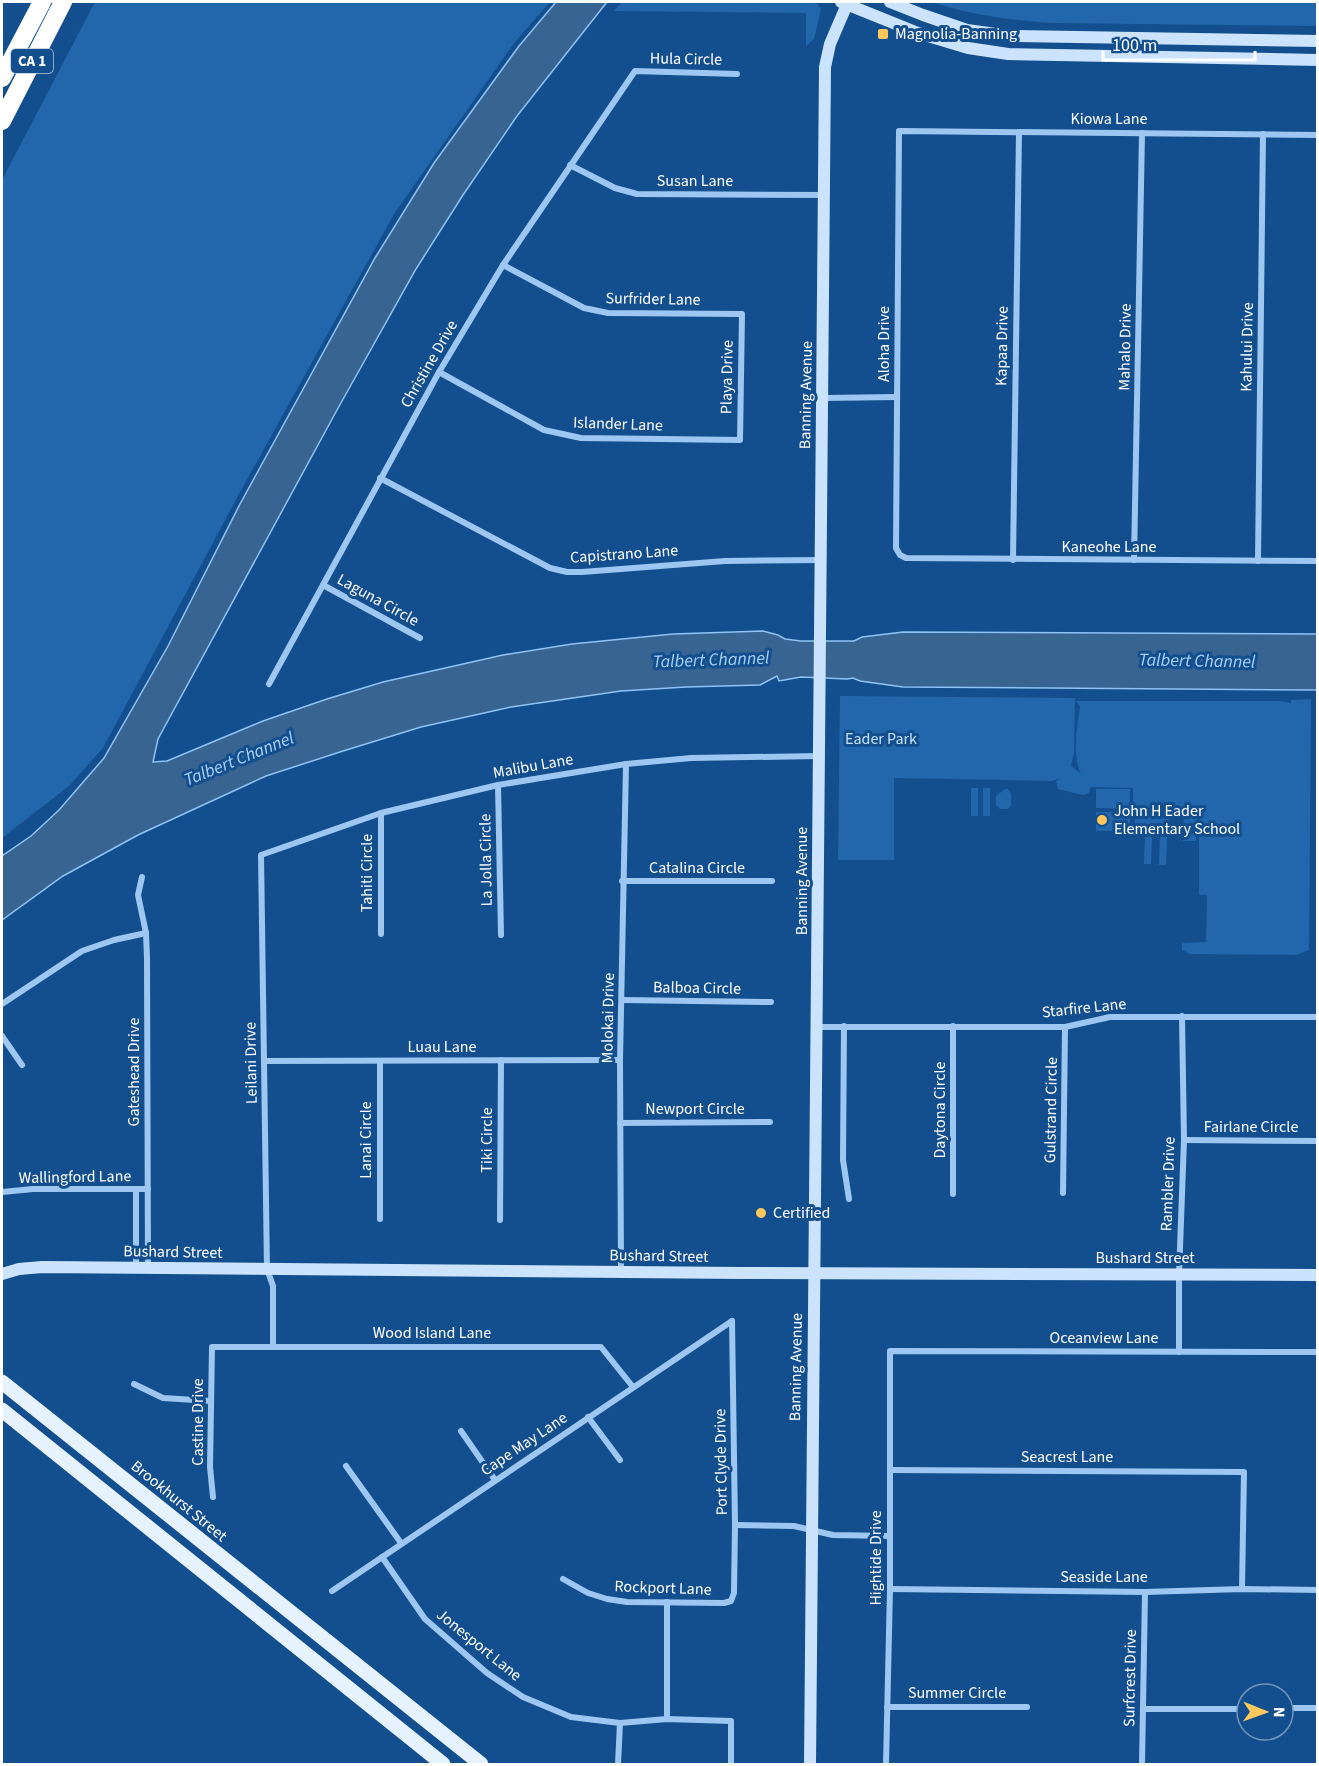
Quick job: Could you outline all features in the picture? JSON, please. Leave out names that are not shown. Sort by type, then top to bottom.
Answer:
[{"type":"highway","name":"CA 1","points":[[2,78],[42,2]]},
{"type":"highway","name":"CA 1","points":[[2,121],[63,2]]},
{"type":"main road","name":"Brookhurst Street","points":[[2,1382],[481,1764]]},
{"type":"main road","points":[[2,1410],[443,1764]]},
{"type":"main road","points":[[320,1665],[333,1648]]},
{"type":"street","points":[[890,2],[967,30],[1010,36],[1317,41]]},
{"type":"street","points":[[845,3],[918,33],[968,48],[1008,54],[1317,60]]},
{"type":"street","name":"Banning Avenue","points":[[810,1764],[825,67],[830,44],[845,3]]},
{"type":"street","name":"Hula Circle","points":[[635,71],[737,74]]},
{"type":"street","name":"Christine Drive","points":[[269,684],[439,372],[503,265],[635,71]]},
{"type":"street","name":"Kiowa Lane","points":[[899,131],[1317,135]]},
{"type":"street","name":"Aloha Drive","points":[[899,131],[896,548],[900,555]]},
{"type":"street","name":"Kapaa Drive","points":[[1013,560],[1019,132]]},
{"type":"street","name":"Mahalo Drive","points":[[1134,560],[1142,133]]},
{"type":"street","name":"Kahului Drive","points":[[1258,561],[1263,134]]},
{"type":"street","name":"Susan Lane","points":[[570,165],[615,188],[637,194],[825,195]]},
{"type":"street","name":"Surfrider Lane","points":[[503,265],[584,308],[608,313],[742,314]]},
{"type":"street","name":"Playa Drive","points":[[740,440],[742,314]]},
{"type":"street","name":"Islander Lane","points":[[439,372],[544,430],[580,438],[740,440]]},
{"type":"street","points":[[822,398],[897,397]]},
{"type":"street","name":"Capistrano Lane","points":[[380,478],[559,571],[582,572],[725,561],[821,560]]},
{"type":"street","name":"Kaneohe Lane","points":[[900,555],[906,558],[1013,560],[1317,561]]},
{"type":"street","name":"Laguna Circle","points":[[323,585],[420,638]]},
{"type":"street","name":"Malibu Lane","points":[[261,855],[381,813],[498,785],[626,764],[691,758],[819,756]]},
{"type":"street","name":"Molokai Drive","points":[[621,1272],[620,1060],[626,764]]},
{"type":"street","name":"La Jolla Circle","points":[[498,785],[501,935]]},
{"type":"street","name":"Tahiti Circle","points":[[381,813],[381,934]]},
{"type":"street","name":"Leilani Drive","points":[[261,855],[267,1269],[273,1286],[273,1346]]},
{"type":"street","name":"Gateshead Drive","points":[[142,877],[138,896],[146,933],[148,1189],[142,1268]]},
{"type":"street","name":"Catalina Circle","points":[[622,881],[772,881]]},
{"type":"street","points":[[2,1004],[82,951],[114,940],[146,933]]},
{"type":"street","name":"Balboa Circle","points":[[622,1000],[771,1002]]},
{"type":"street","name":"Rambler Drive","points":[[1179,1352],[1179,1275],[1184,1140],[1182,1016]]},
{"type":"street","name":"Starfire Lane","points":[[817,1027],[1065,1027],[1110,1017],[1317,1017]]},
{"type":"street","points":[[844,1026],[843,1160],[849,1199]]},
{"type":"street","name":"Daytona Circle","points":[[953,1026],[953,1194]]},
{"type":"street","name":"Gulstrand Circle","points":[[1063,1193],[1065,1027]]},
{"type":"street","points":[[2,1036],[22,1065]]},
{"type":"street","name":"Luau Lane","points":[[264,1060],[620,1060]]},
{"type":"street","name":"Tiki Circle","points":[[500,1220],[501,1060]]},
{"type":"street","name":"Lanai Circle","points":[[380,1061],[380,1219]]},
{"type":"street","name":"Newport Circle","points":[[620,1123],[770,1122]]},
{"type":"street","name":"Fairlane Circle","points":[[1184,1140],[1317,1141]]},
{"type":"street","name":"Wallingford Lane","points":[[2,1192],[33,1189],[148,1189]]},
{"type":"street","points":[[136,1189],[142,1268]]},
{"type":"street","name":"Bushard Street","points":[[2,1274],[19,1269],[42,1267],[814,1274],[1317,1275]]},
{"type":"street","name":"Cape May Lane","points":[[332,1591],[732,1321]]},
{"type":"street","name":"Port Clyde Drive","points":[[731,1601],[734,1593],[735,1525],[732,1321]]},
{"type":"street","name":"Wood Island Lane","points":[[212,1347],[602,1347],[633,1387]]},
{"type":"street","name":"Castine Drive","points":[[212,1347],[210,1467],[213,1497]]},
{"type":"street","name":"Oceanview Lane","points":[[890,1351],[1317,1352]]},
{"type":"street","name":"Hightide Drive","points":[[886,1764],[890,1589],[890,1351]]},
{"type":"street","points":[[134,1384],[163,1398],[211,1401]]},
{"type":"street","points":[[588,1417],[620,1460]]},
{"type":"street","points":[[461,1431],[495,1480]]},
{"type":"street","points":[[346,1466],[401,1543]]},
{"type":"street","name":"Seacrest Lane","points":[[890,1470],[1244,1472],[1242,1589]]},
{"type":"street","points":[[735,1525],[794,1526],[833,1535],[889,1536]]},
{"type":"street","name":"Jonesport Lane","points":[[382,1557],[425,1619],[487,1673],[524,1697],[571,1717],[620,1723],[667,1719],[731,1721],[731,1764]]},
{"type":"street","name":"Rockport Lane","points":[[563,1579],[588,1593],[627,1602],[724,1603],[731,1601]]},
{"type":"street","name":"Seaside Lane","points":[[890,1589],[1145,1592],[1242,1589],[1317,1590]]},
{"type":"street","name":"Surfcrest Drive","points":[[1142,1764],[1145,1592]]},
{"type":"street","points":[[667,1602],[667,1719]]},
{"type":"street","name":"Summer Circle","points":[[887,1707],[1027,1707]]},
{"type":"street","points":[[1144,1709],[1235,1708]]},
{"type":"street","points":[[1295,1708],[1317,1708]]},
{"type":"street","points":[[618,1764],[620,1723]]},
{"type":"green space","points":[[95,2],[550,2],[514,43],[394,214],[239,494],[103,748],[69,786],[2,838],[2,180]]},
{"type":"green space","points":[[622,2],[816,2],[821,9],[814,39],[806,46],[806,13],[614,11]]},
{"type":"green space","points":[[932,2],[1317,2],[1317,26],[1051,23],[990,16]]},
{"type":"green space","name":"Eader Park","points":[[840,696],[1075,698],[1074,753],[1071,766],[1081,774],[1076,750],[1080,707],[1076,701],[1279,701],[1291,703],[1291,700],[1311,699],[1309,950],[1296,955],[1190,954],[1182,950],[1182,942],[1206,942],[1207,895],[1199,895],[1199,812],[1133,811],[1133,788],[1091,787],[1089,793],[1083,795],[1058,789],[1056,781],[1060,778],[1052,781],[894,778],[894,860],[838,860]]},
{"type":"green space","points":[[971,788],[978,788],[978,816],[971,816]]},
{"type":"green space","points":[[983,788],[990,788],[990,816],[983,816]]},
{"type":"green space","points":[[1008,789],[1011,794],[1011,806],[1007,809],[1000,809],[996,805],[996,796]]},
{"type":"green space","points":[[1096,789],[1130,789],[1130,809],[1096,808]]},
{"type":"green space","points":[[1096,812],[1130,812],[1130,831],[1096,831]]},
{"type":"green space","points":[[1135,812],[1169,812],[1169,832],[1135,831]]},
{"type":"green space","points":[[1184,813],[1197,813],[1196,841],[1183,841]]},
{"type":"green space","points":[[1145,836],[1152,836],[1151,864],[1144,864]]},
{"type":"green space","points":[[1160,836],[1167,837],[1166,865],[1159,865]]},
{"type":"water","name":"Talbert Channel","points":[[556,2],[607,2],[517,116],[416,269],[158,739],[153,762],[167,761],[263,721],[383,682],[503,655],[572,644],[673,634],[763,631],[785,639],[801,641],[854,641],[862,637],[903,632],[1317,634],[1317,690],[903,687],[853,678],[801,677],[779,681],[777,676],[760,685],[621,691],[511,707],[421,727],[266,776],[138,835],[63,876],[2,920],[2,856],[31,836],[59,810],[104,758],[168,646],[240,504],[375,258],[434,163],[519,46]]},
{"type":"place","name":"Magnolia-Banning","points":[[883,34]]},
{"type":"place","name":"John H Eader Elementary School","points":[[1102,820]]},
{"type":"place","name":"Certified","points":[[761,1213]]}]
